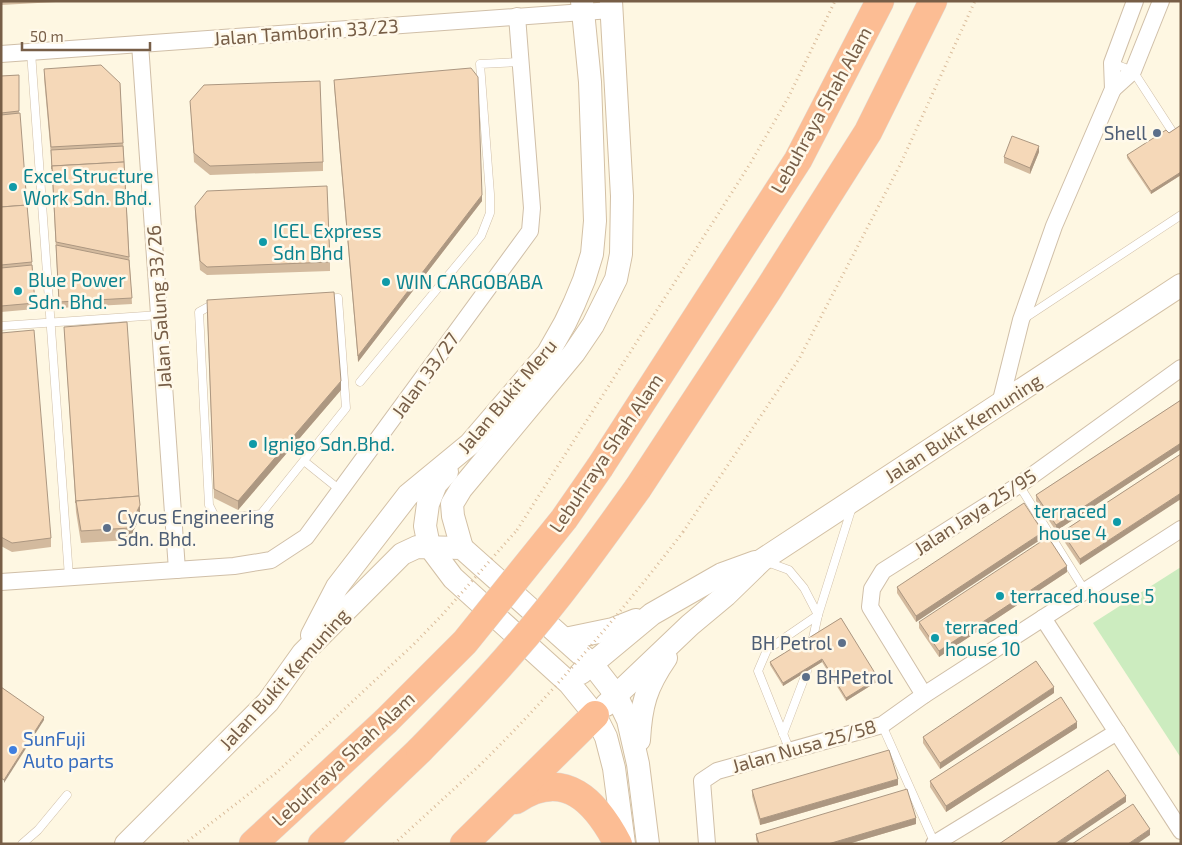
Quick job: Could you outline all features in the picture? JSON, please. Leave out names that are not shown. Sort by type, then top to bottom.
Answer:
[{"type":"highway","name":"Lebuhraya Shah Alam","points":[[253,844],[386,721],[465,642],[564,519],[600,467],[798,160],[880,1]]},
{"type":"highway","points":[[322,844],[464,706],[512,652],[595,548],[638,488],[768,290],[868,132],[933,1]]},
{"type":"highway","points":[[464,844],[595,715]]},
{"type":"highway","points":[[498,812],[528,792],[549,787],[570,790],[588,800],[606,822],[618,844]]},
{"type":"main road","name":"Jalan Bukit Meru","points":[[462,548],[453,516],[452,504],[461,489],[574,353],[593,325],[616,279],[621,254],[622,196],[611,5]]},
{"type":"main road","name":"Jalan Bukit Meru","points":[[302,653],[337,588],[408,495],[470,444],[548,353],[574,304],[592,254],[595,221],[590,82],[583,6]]},
{"type":"main road","name":"Jalan Bukit Kemuning","points":[[595,715],[762,560],[1175,291]]},
{"type":"main road","points":[[470,444],[436,484],[431,494],[426,515],[426,536],[429,546],[453,578],[569,683],[595,715],[606,737],[614,768],[624,844]]},
{"type":"main road","name":"Jalan Bukit Kemuning","points":[[126,844],[268,702],[302,653],[402,554],[417,547],[462,548]]},
{"type":"main road","points":[[462,548],[592,664],[616,695],[628,720],[638,764],[648,844]]},
{"type":"main road","name":"Jalan Bukit Kemuning","points":[[569,683],[652,614],[722,574],[762,560]]},
{"type":"main road","points":[[565,639],[613,630],[652,614]]},
{"type":"main road","points":[[638,764],[640,716],[646,693],[654,676],[690,625]]},
{"type":"street","points":[[1000,404],[1021,320],[1054,226],[1113,89],[1112,63],[1135,1]]},
{"type":"street","points":[[1113,89],[1133,72],[1162,1]]},
{"type":"street","name":"Jalan Tamborin 33/23","points":[[1,54],[516,16],[583,6],[611,5]]},
{"type":"street","name":"Jalan 33/27","points":[[1,582],[234,566],[270,560],[306,537],[530,231],[532,208],[516,16]]},
{"type":"street","name":"Jalan Salung 33/26","points":[[140,44],[177,570]]},
{"type":"street","name":"Jalan Jaya 25/95","points":[[924,695],[870,607],[872,589],[883,571],[1019,485],[1180,368]]},
{"type":"street","name":"Jalan Nusa 25/58","points":[[707,844],[702,781],[717,771],[882,725],[924,695],[1181,530]]},
{"type":"street","points":[[1043,618],[1181,831]]},
{"type":"street","points":[[935,844],[1117,732]]},
{"type":"lane","points":[[31,52],[69,577]]},
{"type":"lane","points":[[360,382],[481,236],[490,213],[490,194],[480,64],[520,62]]},
{"type":"lane","points":[[1112,63],[1133,72],[1181,145]]},
{"type":"lane","points":[[1021,320],[1181,216]]},
{"type":"lane","points":[[338,298],[346,408],[304,461],[261,514],[216,518],[209,505],[199,312],[208,307],[338,298]]},
{"type":"lane","points":[[1,326],[159,315]]},
{"type":"lane","points":[[304,461],[340,490]]},
{"type":"lane","points":[[1019,485],[1085,591]]},
{"type":"lane","points":[[813,638],[854,500]]},
{"type":"lane","points":[[762,560],[789,570],[804,588],[818,616]]},
{"type":"lane","points":[[790,751],[758,670],[767,650],[818,616]]},
{"type":"lane","points":[[783,734],[807,671]]},
{"type":"lane","points":[[882,725],[935,844]]},
{"type":"lane","points":[[22,844],[38,830],[67,795]]},
{"type":"path","points":[[184,844],[276,773],[414,644],[517,530],[750,164],[788,98],[835,1]]},
{"type":"path","points":[[394,844],[528,718],[639,590],[683,532],[799,359],[900,165],[975,1]]},
{"type":"green space","points":[[1181,567],[1181,758],[1093,623]]},
{"type":"building","points":[[101,65],[120,83],[123,143],[51,147],[44,69]]},
{"type":"building","name":"WIN CARGOBABA","points":[[471,68],[478,77],[482,195],[358,356],[334,80]]},
{"type":"building","points":[[19,75],[19,111],[1,113],[1,76]]},
{"type":"building","points":[[320,81],[323,162],[210,166],[194,153],[190,101],[204,85]]},
{"type":"building","points":[[20,113],[27,205],[1,207],[1,115]]},
{"type":"building","points":[[1181,125],[1181,172],[1151,191],[1127,155],[1166,130],[1169,133]]},
{"type":"building","points":[[1012,136],[1039,146],[1030,168],[1004,157]]},
{"type":"building","points":[[123,146],[124,162],[52,166],[52,169],[51,150]]},
{"type":"building","points":[[124,162],[129,257],[56,242],[52,166]]},
{"type":"building","name":"ICEL Express Sdn Bhd","points":[[327,186],[330,262],[207,267],[200,261],[195,206],[207,191]]},
{"type":"building","points":[[27,205],[32,262],[1,265],[1,207]]},
{"type":"building","points":[[56,245],[129,260],[132,298],[59,302]]},
{"type":"building","name":"Blue Power Sdn. Bhd.","points":[[32,265],[35,303],[1,306],[1,268]]},
{"type":"building","name":"Ignigo Sdn.Bhd.","points":[[334,292],[341,381],[238,501],[214,489],[207,300]]},
{"type":"building","points":[[127,322],[139,496],[76,501],[76,503],[64,327]]},
{"type":"building","points":[[34,330],[51,538],[12,543],[1,537],[1,333]]},
{"type":"building","points":[[1181,400],[1181,443],[1056,525],[1036,495]]},
{"type":"building","points":[[1181,454],[1181,493],[1080,559],[1062,532]]},
{"type":"building","points":[[139,496],[140,505],[129,528],[81,531],[76,501]]},
{"type":"building","points":[[1024,503],[1043,532],[916,616],[897,587]]},
{"type":"building","points":[[1048,537],[1067,566],[939,651],[919,622]]},
{"type":"building","points":[[841,618],[878,678],[846,698],[822,659],[783,683],[770,662]]},
{"type":"building","points":[[1036,661],[1054,687],[940,763],[923,737]]},
{"type":"building","name":"SunFuji Auto parts","points":[[1,687],[44,717],[4,780],[1,778]]},
{"type":"building","points":[[1061,697],[1077,722],[946,806],[930,781]]},
{"type":"building","points":[[889,750],[898,779],[760,819],[752,790]]},
{"type":"building","points":[[1108,770],[1126,796],[1055,844],[999,844]]},
{"type":"building","points":[[907,789],[916,818],[828,844],[759,844],[756,834]]},
{"type":"building","points":[[1133,804],[1150,829],[1128,844],[1072,844]]},
{"type":"place","name":"Shell","points":[[1157,133]]},
{"type":"place","name":"Excel Structure Work Sdn. Bhd.","points":[[13,187]]},
{"type":"place","name":"ICEL Express Sdn Bhd","points":[[263,242]]},
{"type":"place","name":"WIN CARGOBABA","points":[[386,282]]},
{"type":"place","name":"Blue Power Sdn. Bhd.","points":[[18,291]]},
{"type":"place","name":"Ignigo Sdn.Bhd.","points":[[253,444]]},
{"type":"place","name":"terraced house 4","points":[[1117,522]]},
{"type":"place","name":"Cycus Engineering Sdn. Bhd.","points":[[107,528]]},
{"type":"place","name":"terraced house 5","points":[[1000,596]]},
{"type":"place","name":"terraced house 10","points":[[935,638]]},
{"type":"place","name":"BH Petrol","points":[[842,643]]},
{"type":"place","name":"BHPetrol","points":[[806,677]]},
{"type":"place","name":"SunFuji Auto parts","points":[[13,750]]}]
